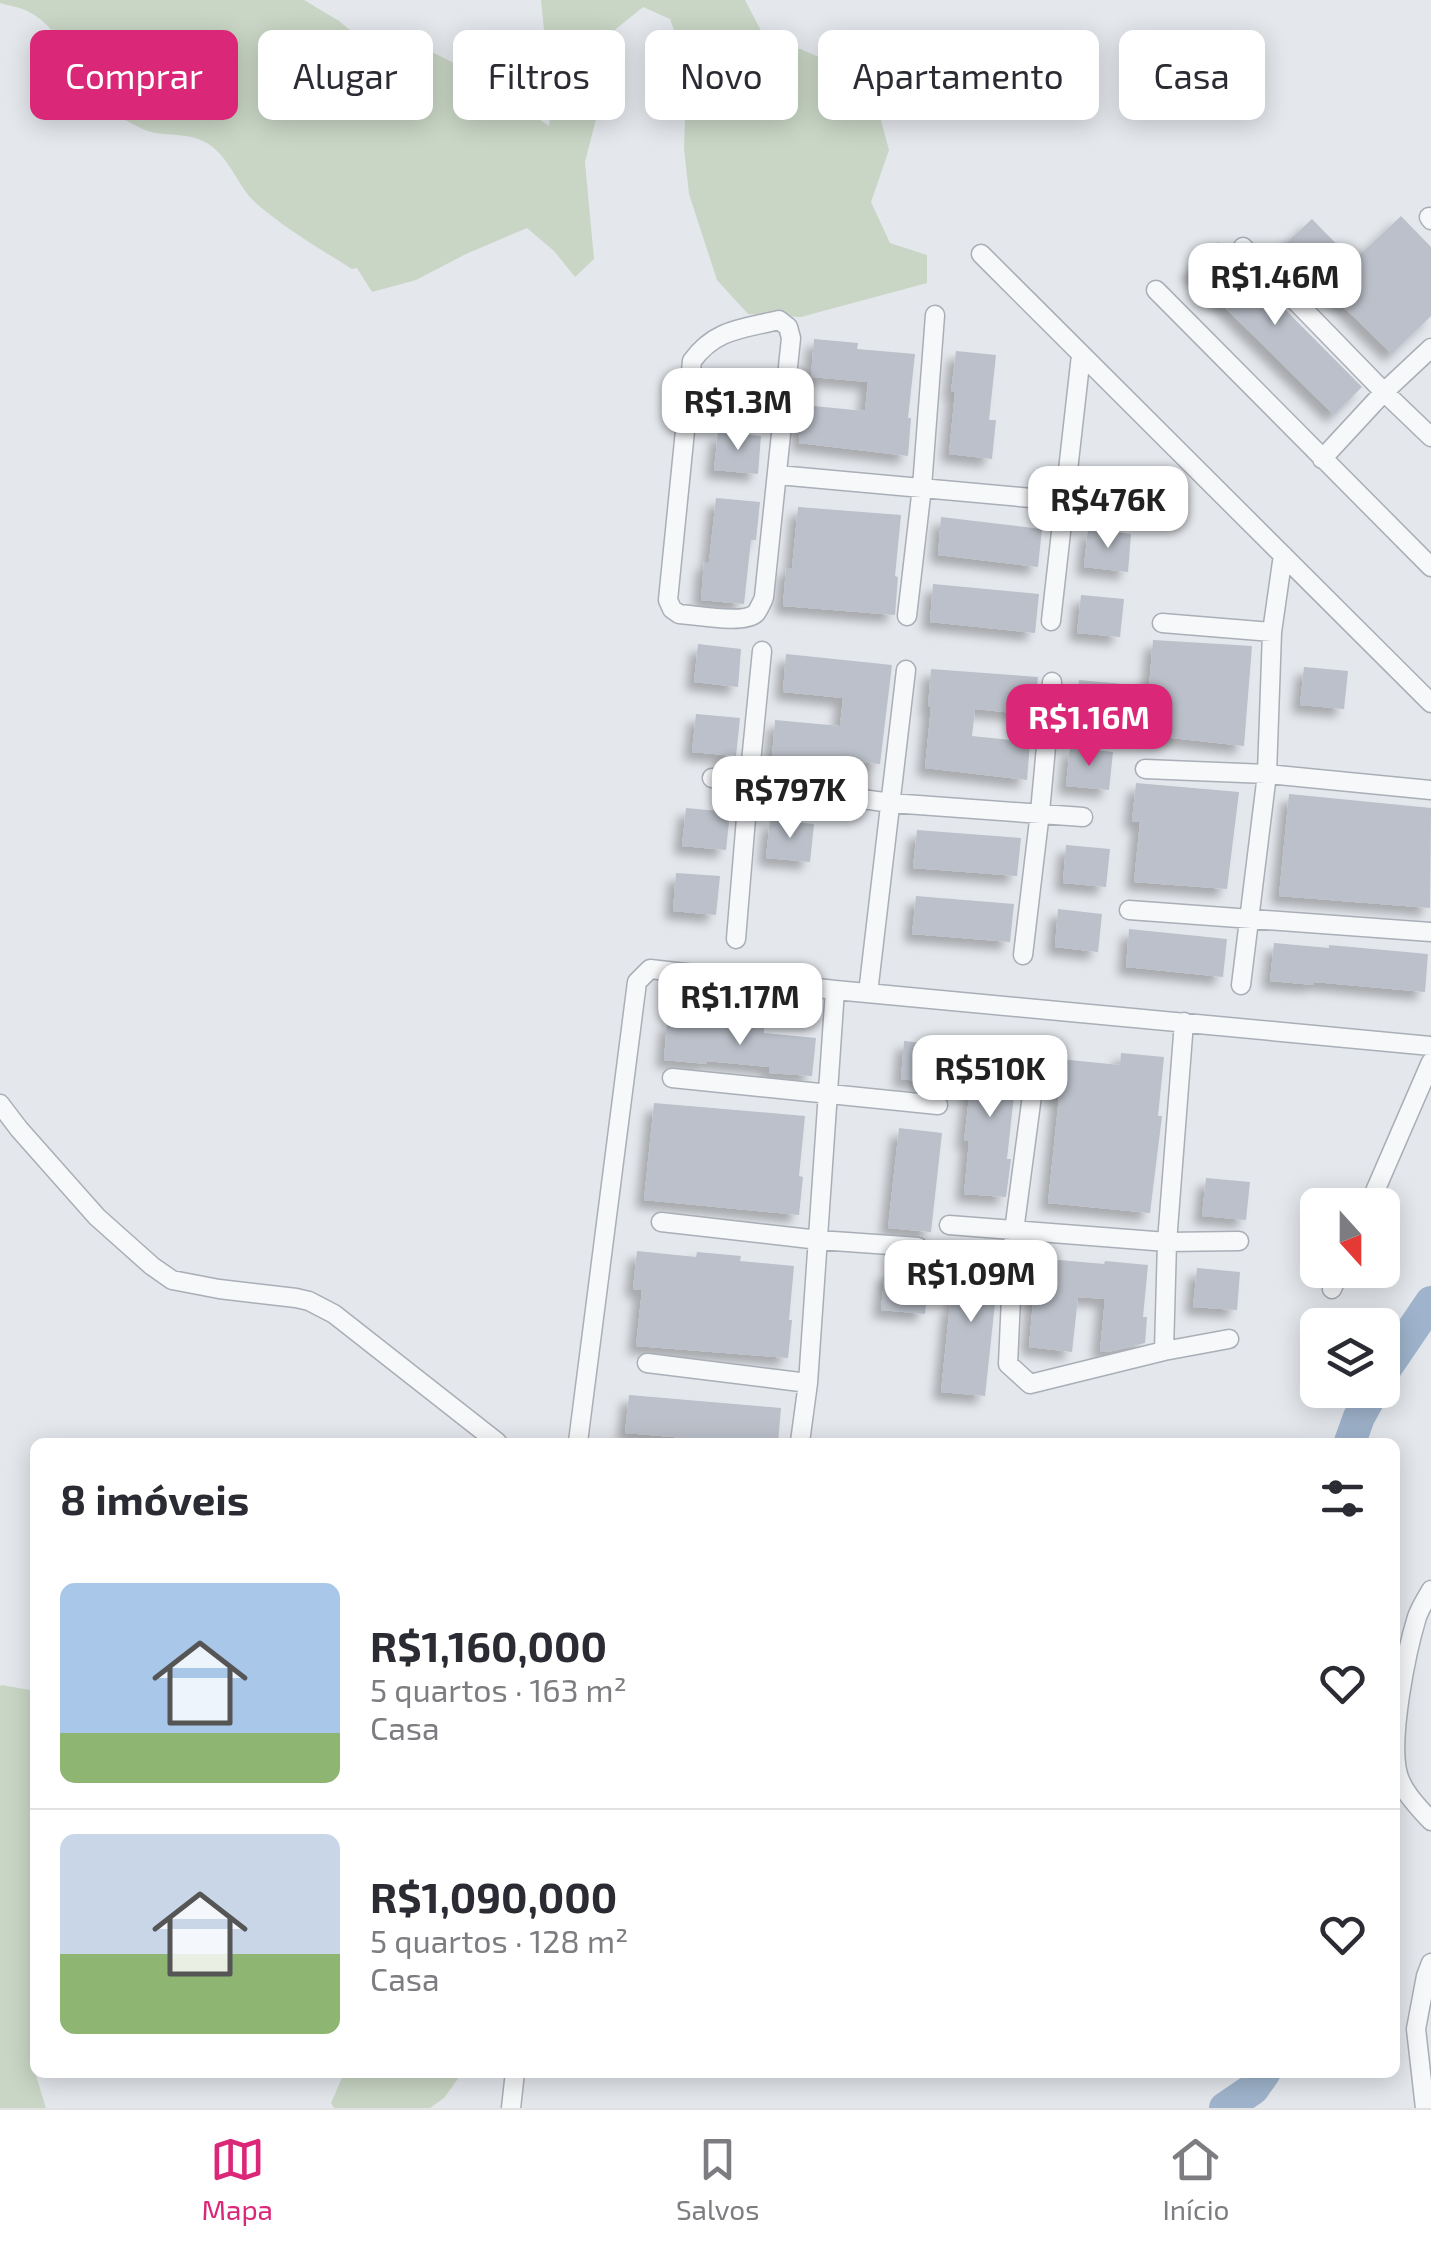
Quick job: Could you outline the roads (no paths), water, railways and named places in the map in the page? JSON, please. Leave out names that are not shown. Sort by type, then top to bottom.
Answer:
[{"type":"street","points":[[1243,247],[1431,437]]},
{"type":"street","points":[[981,254],[1431,703]]},
{"type":"street","points":[[1156,290],[1431,568]]},
{"type":"street","points":[[907,616],[935,315]]},
{"type":"street","points":[[779,320],[788,327],[791,338],[778,475],[764,598],[757,612],[737,619],[672,610],[668,600],[692,361],[702,346],[719,334],[779,320]]},
{"type":"street","points":[[1322,459],[1431,348]]},
{"type":"street","points":[[1051,621],[1082,355]]},
{"type":"street","points":[[778,475],[1064,501]]},
{"type":"street","points":[[1241,985],[1266,774],[1272,632],[1283,555]]},
{"type":"street","points":[[1162,624],[1272,632]]},
{"type":"street","points":[[736,939],[762,651]]},
{"type":"street","points":[[868,993],[906,670]]},
{"type":"street","points":[[1024,955],[1052,682]]},
{"type":"street","points":[[1146,769],[1266,774],[1431,790]]},
{"type":"street","points":[[712,778],[891,803],[1083,817]]},
{"type":"street","points":[[1129,910],[1431,932]]},
{"type":"street","points":[[579,1438],[636,982],[650,969],[1431,1046]]},
{"type":"street","points":[[801,1438],[819,1240],[834,990]]},
{"type":"street","points":[[1164,1351],[1167,1242],[1184,1022]]},
{"type":"street","points":[[1037,1058],[1014,1231],[1008,1364],[1030,1384],[1229,1339]]},
{"type":"street","points":[[1376,1188],[1431,1062]]},
{"type":"street","points":[[672,1078],[938,1104]]},
{"type":"street","points":[[0,1104],[97,1217],[172,1280],[309,1301],[334,1314],[492,1438]]},
{"type":"street","points":[[660,1222],[918,1248]]},
{"type":"street","points":[[949,1226],[1167,1242],[1240,1241]]},
{"type":"street","points":[[647,1364],[808,1383]]},
{"type":"street","points":[[1400,1692],[1418,1614],[1431,1590]]},
{"type":"street","points":[[1400,1777],[1431,1821]]},
{"type":"street","points":[[1425,2108],[1416,2030],[1429,1971]]},
{"type":"street","points":[[511,2108],[514,2078]]},
{"type":"waterway","points":[[1400,1348],[1431,1302]]},
{"type":"waterway","points":[[1351,1438],[1364,1408]]},
{"type":"waterway","points":[[1225,2108],[1253,2089],[1261,2078]]}]
